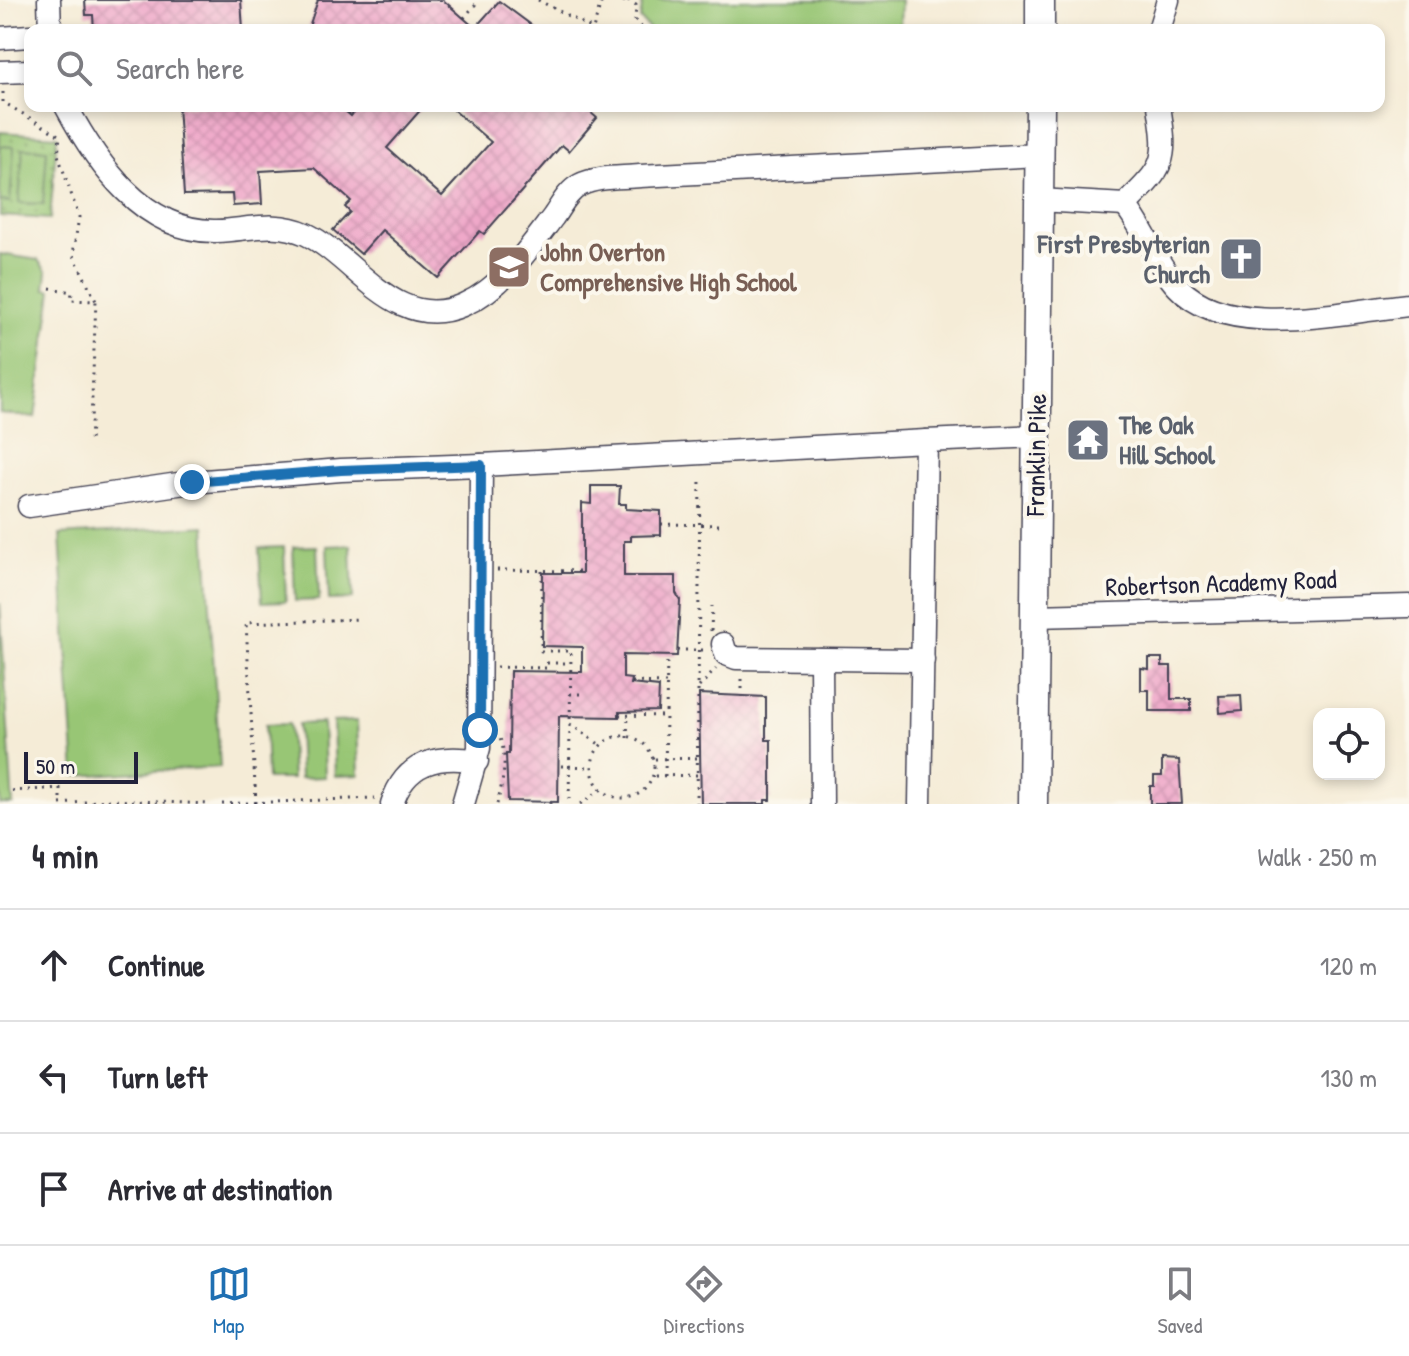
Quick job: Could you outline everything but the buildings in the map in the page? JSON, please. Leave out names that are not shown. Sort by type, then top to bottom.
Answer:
[{"type":"main road","points":[[1040,0],[1040,24]]},
{"type":"main road","name":"Franklin Pike","points":[[1033,804],[1040,112]]},
{"type":"street","points":[[49,0],[50,24]]},
{"type":"street","points":[[1161,24],[1168,0]]},
{"type":"street","points":[[0,38],[24,36]]},
{"type":"street","points":[[1,72],[24,71]]},
{"type":"street","points":[[69,112],[96,159],[143,205],[203,230],[275,226],[304,233],[383,293],[404,306],[427,310],[462,305],[489,289],[515,265],[569,194],[586,182],[640,176],[1039,155]]},
{"type":"street","points":[[1039,200],[1125,205],[1154,177],[1162,161],[1164,143],[1160,112]]},
{"type":"street","points":[[1125,205],[1178,287],[1217,313],[1256,319],[1409,305]]},
{"type":"street","points":[[29,506],[192,482],[341,470],[1036,436]]},
{"type":"street","points":[[920,804],[926,441]]},
{"type":"street","points":[[463,804],[477,761],[481,465]]},
{"type":"street","name":"Robertson Academy Road","points":[[1035,616],[1409,606]]},
{"type":"street","points":[[715,653],[736,658],[923,660]]},
{"type":"street","points":[[821,659],[822,804]]},
{"type":"street","points":[[393,801],[407,777],[425,762],[451,757],[477,761]]},
{"type":"path","points":[[464,18],[479,0]]},
{"type":"path","points":[[538,0],[584,24]]},
{"type":"path","points":[[595,24],[602,0]]},
{"type":"path","points":[[615,0],[630,1],[636,5],[635,20],[639,24]]},
{"type":"path","points":[[1,72],[2,102],[60,136],[58,155],[79,217],[73,254],[96,301],[90,445]]},
{"type":"path","points":[[50,288],[72,292],[71,300],[96,301]]},
{"type":"path","points":[[697,804],[700,476]]},
{"type":"path","points":[[661,524],[725,525]]},
{"type":"path","points":[[481,570],[582,571]]},
{"type":"path","points":[[542,571],[541,651],[571,651],[569,804]]},
{"type":"path","points":[[712,606],[715,653],[723,670]]},
{"type":"path","points":[[256,803],[246,623],[361,619]]},
{"type":"path","points":[[677,650],[711,650],[715,653]]},
{"type":"path","points":[[698,687],[715,653]]},
{"type":"path","points":[[665,776],[667,656]]},
{"type":"path","points":[[495,679],[496,667],[547,668],[547,663],[571,663]]},
{"type":"path","points":[[734,671],[742,671],[742,697]]},
{"type":"path","points":[[632,682],[666,683]]},
{"type":"path","points":[[570,694],[582,694]]},
{"type":"path","points":[[619,715],[666,716]]},
{"type":"path","points":[[627,738],[628,715]]},
{"type":"path","points":[[570,724],[600,745]]},
{"type":"path","points":[[492,741],[494,732],[499,734],[504,748],[503,783],[497,804]]},
{"type":"path","points":[[627,738],[645,745],[655,759],[655,776],[644,790],[627,796],[602,789],[590,767],[600,745],[611,739],[627,738]]},
{"type":"path","points":[[655,759],[698,758]]},
{"type":"path","points":[[561,766],[590,767]]},
{"type":"path","points":[[655,776],[698,775]]},
{"type":"path","points":[[12,791],[60,788],[60,803],[143,800],[211,804]]},
{"type":"path","points":[[580,804],[602,789]]},
{"type":"path","points":[[627,796],[627,804]]},
{"type":"path","points":[[222,804],[393,801]]},
{"type":"green space","points":[[643,0],[901,0],[900,24],[645,24],[640,19]]},
{"type":"green space","points":[[0,132],[57,136],[50,219],[0,216]]},
{"type":"green space","points":[[0,146],[14,147],[10,202],[0,201]]},
{"type":"green space","points":[[23,148],[47,150],[43,204],[19,203]]},
{"type":"green space","points":[[0,254],[38,260],[47,272],[45,289],[52,290],[35,418],[0,413]]},
{"type":"green space","points":[[205,526],[220,767],[75,776],[60,535]]},
{"type":"green space","points":[[351,545],[353,599],[329,600],[327,546]]},
{"type":"green space","points":[[317,546],[319,600],[295,601],[293,547]]},
{"type":"green space","points":[[284,547],[286,601],[262,602],[259,548]]},
{"type":"green space","points":[[0,603],[12,791],[13,804],[0,804]]},
{"type":"green space","points":[[357,721],[359,775],[335,776],[333,722]]},
{"type":"green space","points":[[323,723],[325,777],[300,778],[298,724]]},
{"type":"green space","points":[[289,724],[292,779],[267,779],[265,725]]},
{"type":"place","name":"First Presbyterian Church","points":[[1241,259]]},
{"type":"place","name":"John Overton Comprehensive High School","points":[[509,267]]},
{"type":"place","name":"The Oak Hill School","points":[[1088,440]]},
{"type":"route","points":[[192,482],[341,470],[481,465],[480,730]]}]
